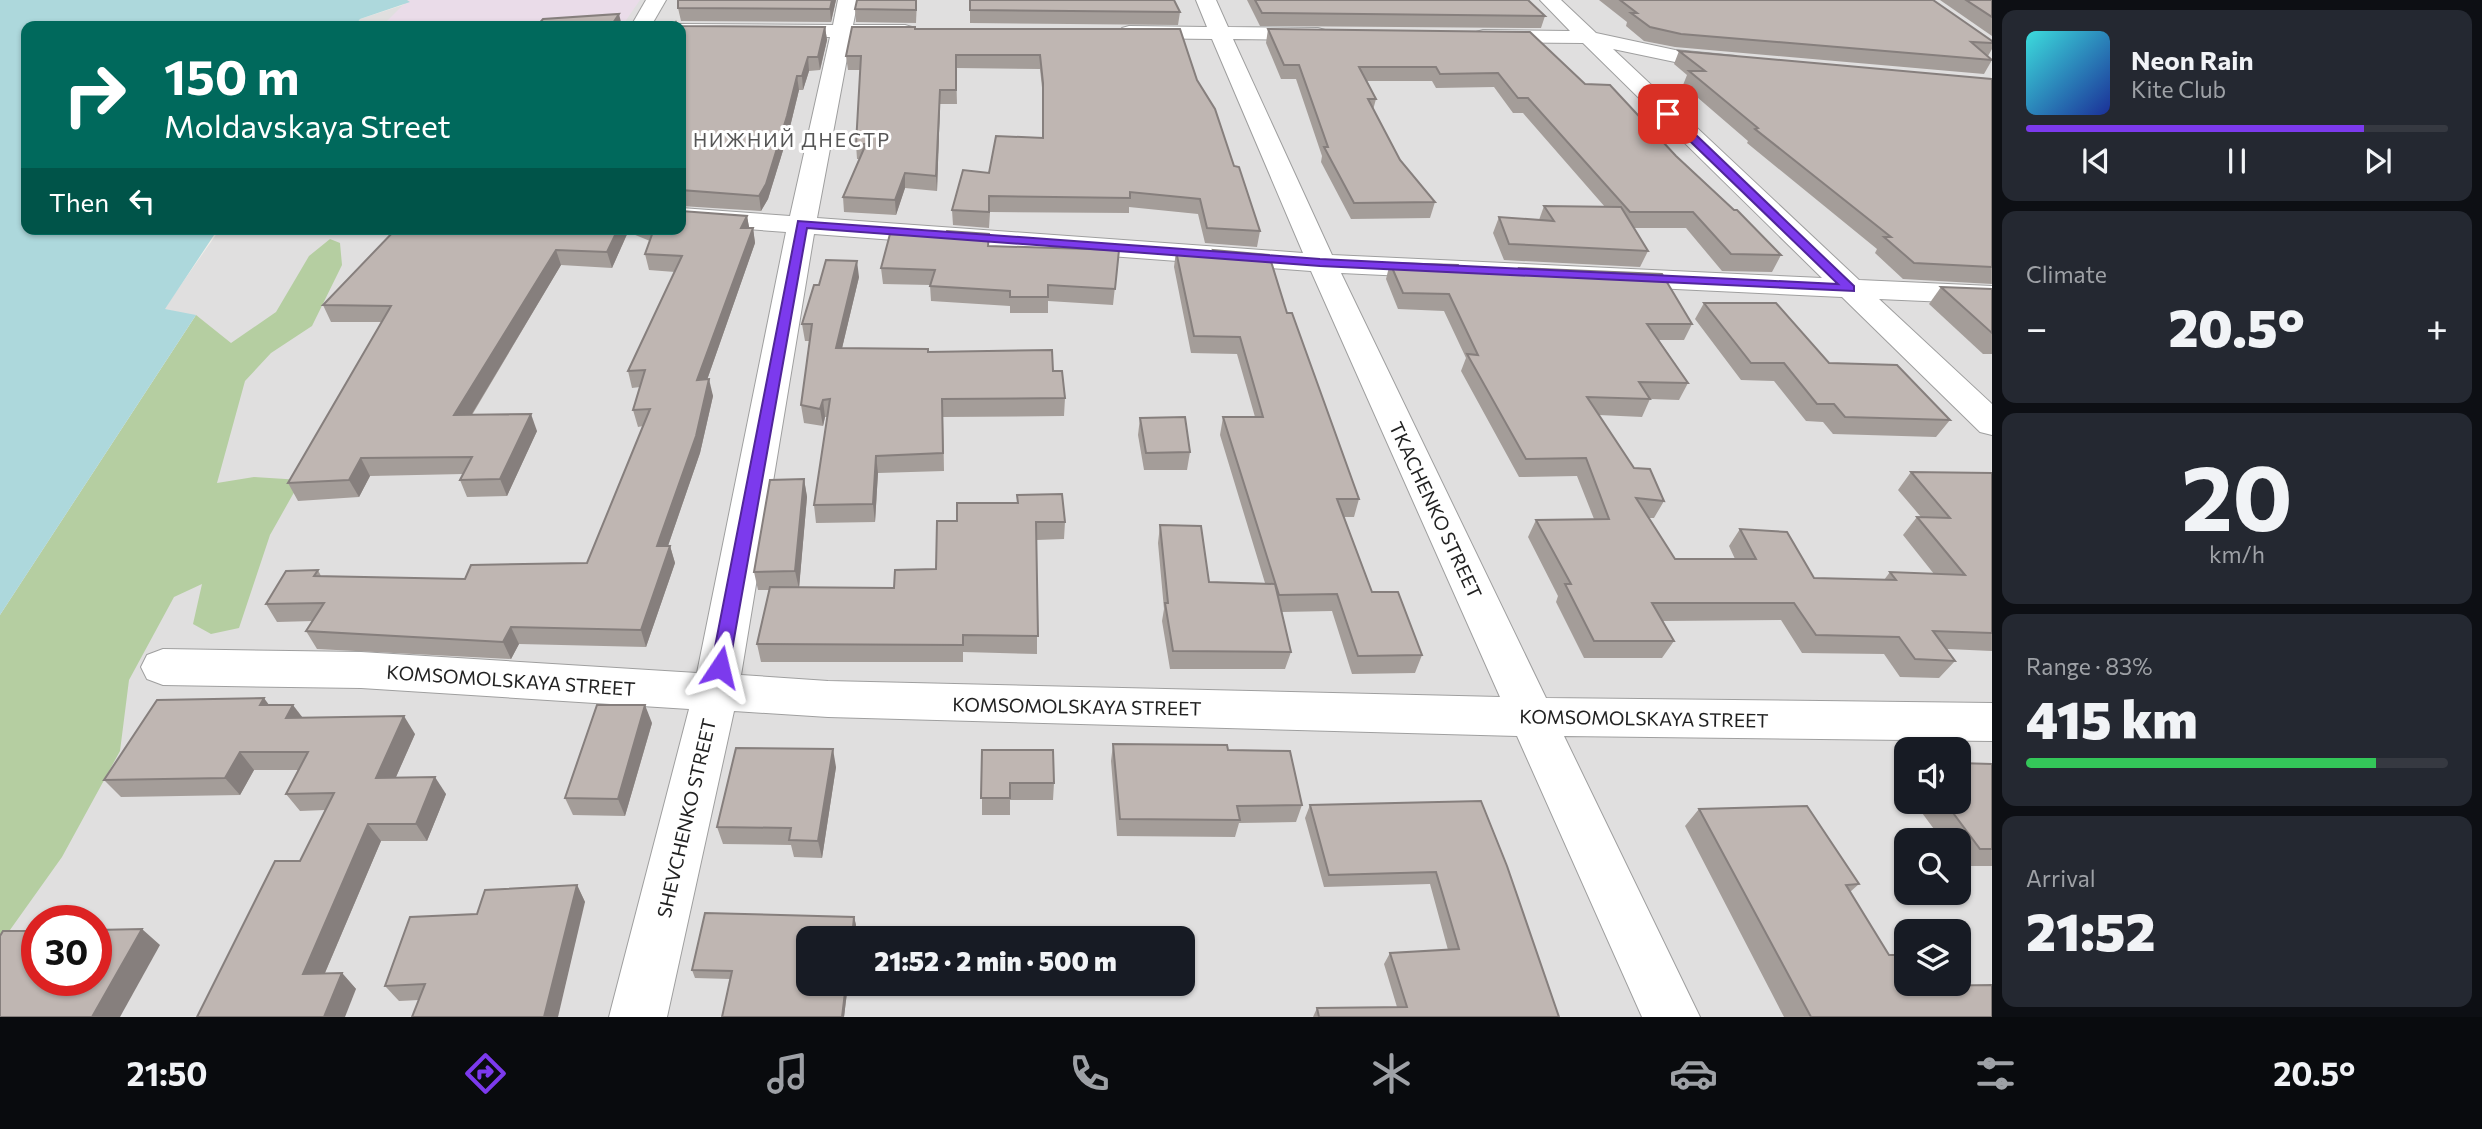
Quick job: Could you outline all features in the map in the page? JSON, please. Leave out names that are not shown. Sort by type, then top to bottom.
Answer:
[{"type":"street","points":[[644,21],[656,0]]},
{"type":"street","points":[[1550,0],[1992,424]]},
{"type":"street","points":[[686,30],[844,15],[922,31]]},
{"type":"street","name":"SHEVCHENKO STREET","points":[[639,1017],[715,694],[802,224],[844,15]]},
{"type":"street","points":[[1111,32],[1213,17],[1342,34]]},
{"type":"street","name":"TKACHENKO STREET","points":[[1213,17],[1320,262],[1534,717],[1671,1017]]},
{"type":"street","points":[[1465,36],[1587,37],[1675,56],[1744,62]]},
{"type":"street","points":[[686,216],[1320,262],[1992,295]]},
{"type":"street","name":"KOMSOMOLSKAYA STREET","points":[[163,667],[361,670],[828,699],[1534,717],[1992,722]]},
{"type":"shaded area","points":[[407,0],[1992,0],[1992,1017],[0,1017],[0,615],[196,316],[164,309],[216,235],[686,235],[686,21],[359,21],[409,3]]},
{"type":"shaded area","points":[[408,0],[640,0],[625,21],[387,21]]},
{"type":"green space","points":[[330,239],[340,243],[342,265],[312,326],[271,353],[245,381],[217,483],[254,477],[301,480],[270,535],[239,628],[211,634],[193,624],[202,584],[174,597],[129,680],[120,751],[62,857],[28,905],[21,905],[21,915],[0,944],[0,615],[196,315],[231,343],[276,312],[309,256]]},
{"type":"water","points":[[0,0],[407,0],[410,2],[359,21],[21,21],[21,235],[214,235],[165,309],[196,315],[0,615]]},
{"type":"building","points":[[678,0],[832,0],[830,9],[678,8]]},
{"type":"building","points":[[857,0],[916,0],[916,10],[855,9]]},
{"type":"building","points":[[970,0],[1174,0],[1180,12],[970,10]]},
{"type":"building","points":[[1255,0],[1528,0],[1545,16],[1262,13]]},
{"type":"building","points":[[1620,0],[1933,0],[1992,41],[1971,42],[1992,60],[1681,34],[1650,27],[1631,13],[1637,13]]},
{"type":"building","points":[[1966,0],[1992,0],[1992,17]]},
{"type":"building","points":[[619,14],[614,21],[541,21]]},
{"type":"building","points":[[686,26],[825,27],[818,57],[808,57],[802,76],[797,76],[766,184],[759,196],[686,190]]},
{"type":"building","points":[[852,27],[1180,29],[1197,80],[1215,109],[1234,166],[1239,167],[1260,231],[1207,228],[1200,199],[1130,192],[1130,198],[989,196],[989,212],[952,210],[963,170],[989,173],[996,136],[1043,138],[1040,55],[956,55],[956,90],[940,90],[936,176],[905,173],[895,200],[843,197],[866,144],[856,144],[861,56],[846,56]]},
{"type":"building","points":[[1268,29],[1530,32],[1585,84],[1610,85],[1676,156],[1737,210],[1781,255],[1731,254],[1693,212],[1630,212],[1528,98],[1518,98],[1498,73],[1440,74],[1436,67],[1359,67],[1376,99],[1368,99],[1400,160],[1435,202],[1354,203],[1324,147],[1328,147],[1299,65],[1284,65]]},
{"type":"building","points":[[1679,51],[1992,79],[1992,267],[1914,263],[1884,237],[1891,237],[1755,129],[1758,128],[1689,71],[1705,71]]},
{"type":"building","points":[[1544,206],[1621,207],[1648,251],[1509,244],[1499,217],[1554,221]]},
{"type":"building","points":[[686,211],[747,216],[741,228],[753,228],[697,380],[709,379],[696,436],[657,546],[670,546],[641,630],[511,627],[503,642],[306,631],[324,603],[266,604],[286,571],[318,570],[314,576],[465,579],[471,565],[587,563],[650,409],[633,410],[645,370],[628,371],[682,256],[645,254],[652,235],[686,235]]},
{"type":"building","points":[[947,231],[989,234],[988,246],[1119,250],[1115,289],[1048,285],[1048,297],[1010,297],[1010,291],[930,286],[935,270],[881,268],[890,234],[946,235]]},
{"type":"building","points":[[390,235],[615,235],[607,252],[556,250],[454,415],[531,414],[500,479],[460,480],[472,457],[361,458],[349,480],[288,483],[391,306],[323,305]]},
{"type":"building","points":[[1213,250],[1269,255],[1287,313],[1292,313],[1359,499],[1337,499],[1372,592],[1398,592],[1422,655],[1358,656],[1337,594],[1279,595],[1223,417],[1263,417],[1240,337],[1194,336],[1176,251],[1214,252]]},
{"type":"building","points":[[826,260],[857,261],[836,348],[928,349],[928,352],[1052,350],[1053,371],[1062,371],[1065,398],[942,399],[943,453],[876,456],[873,504],[814,505],[830,399],[823,400],[820,409],[801,405],[812,324],[802,324],[814,285],[819,285]]},
{"type":"building","points":[[1390,263],[1458,265],[1461,271],[1521,274],[1519,268],[1662,274],[1692,324],[1647,324],[1688,383],[1639,382],[1650,399],[1587,397],[1634,468],[1650,469],[1664,501],[1636,498],[1675,559],[1756,559],[1740,529],[1787,532],[1814,578],[1896,580],[1890,572],[1965,575],[1917,517],[1950,518],[1911,472],[1992,473],[1992,633],[1933,631],[1955,661],[1915,659],[1899,637],[1816,635],[1794,603],[1652,603],[1674,641],[1594,641],[1565,584],[1571,584],[1536,520],[1609,519],[1586,458],[1526,459],[1467,354],[1478,355],[1449,294],[1403,293]]},
{"type":"building","points":[[1941,287],[1992,289],[1992,333]]},
{"type":"building","points":[[1704,303],[1776,303],[1829,363],[1897,365],[1950,420],[1845,417],[1834,404],[1817,404],[1784,363],[1751,363]]},
{"type":"building","points":[[1185,417],[1190,452],[1146,453],[1140,418]]},
{"type":"building","points":[[804,479],[795,571],[754,572],[770,480]]},
{"type":"building","points":[[1062,494],[1065,522],[1036,522],[1038,636],[963,635],[963,645],[757,644],[770,587],[894,588],[895,570],[936,569],[937,521],[957,521],[957,503],[1018,503],[1017,495]]},
{"type":"building","points":[[1160,525],[1201,526],[1209,582],[1275,584],[1291,652],[1173,651],[1165,603],[1168,603]]},
{"type":"building","points":[[264,698],[260,705],[293,705],[286,718],[404,716],[376,778],[435,777],[416,824],[368,824],[303,974],[342,973],[324,1017],[197,1017],[275,861],[300,861],[334,793],[286,794],[308,752],[240,752],[225,778],[104,780],[157,700]]},
{"type":"building","points":[[597,705],[645,705],[618,799],[565,798]]},
{"type":"building","points":[[1113,744],[1227,745],[1228,750],[1290,751],[1302,805],[1237,806],[1240,820],[1120,819]]},
{"type":"building","points":[[736,748],[833,749],[818,841],[789,840],[791,828],[717,827]]},
{"type":"building","points":[[982,750],[1053,750],[1054,783],[1010,783],[1010,798],[981,798]]},
{"type":"building","points":[[1971,763],[1992,764],[1992,849],[1980,849],[1971,837],[1971,828],[1964,828],[1954,814],[1971,814]]},
{"type":"building","points":[[1481,801],[1507,866],[1559,1017],[1319,1017],[1317,1008],[1407,1007],[1390,953],[1459,949],[1436,872],[1329,875],[1310,805]]},
{"type":"building","points":[[1807,806],[1859,884],[1846,885],[1889,955],[1894,955],[1894,996],[1971,996],[1971,985],[1992,985],[1992,1017],[1811,1017],[1699,809]]},
{"type":"building","points":[[577,885],[544,1017],[412,1017],[425,984],[385,986],[410,917],[477,914],[485,890]]},
{"type":"building","points":[[705,913],[854,917],[853,926],[796,926],[796,996],[845,996],[842,1017],[722,1017],[732,971],[692,970]]},
{"type":"building","points":[[142,929],[112,982],[112,930]]},
{"type":"building","points":[[3,931],[21,931],[21,996],[104,996],[92,1017],[0,1017],[0,936]]},
{"type":"district","name":"НИЖНИЙ ДНЕСТР","points":[[792,139]]},
{"type":"route","points":[[720,667],[802,224],[1320,262],[1850,288],[1668,114]]}]
